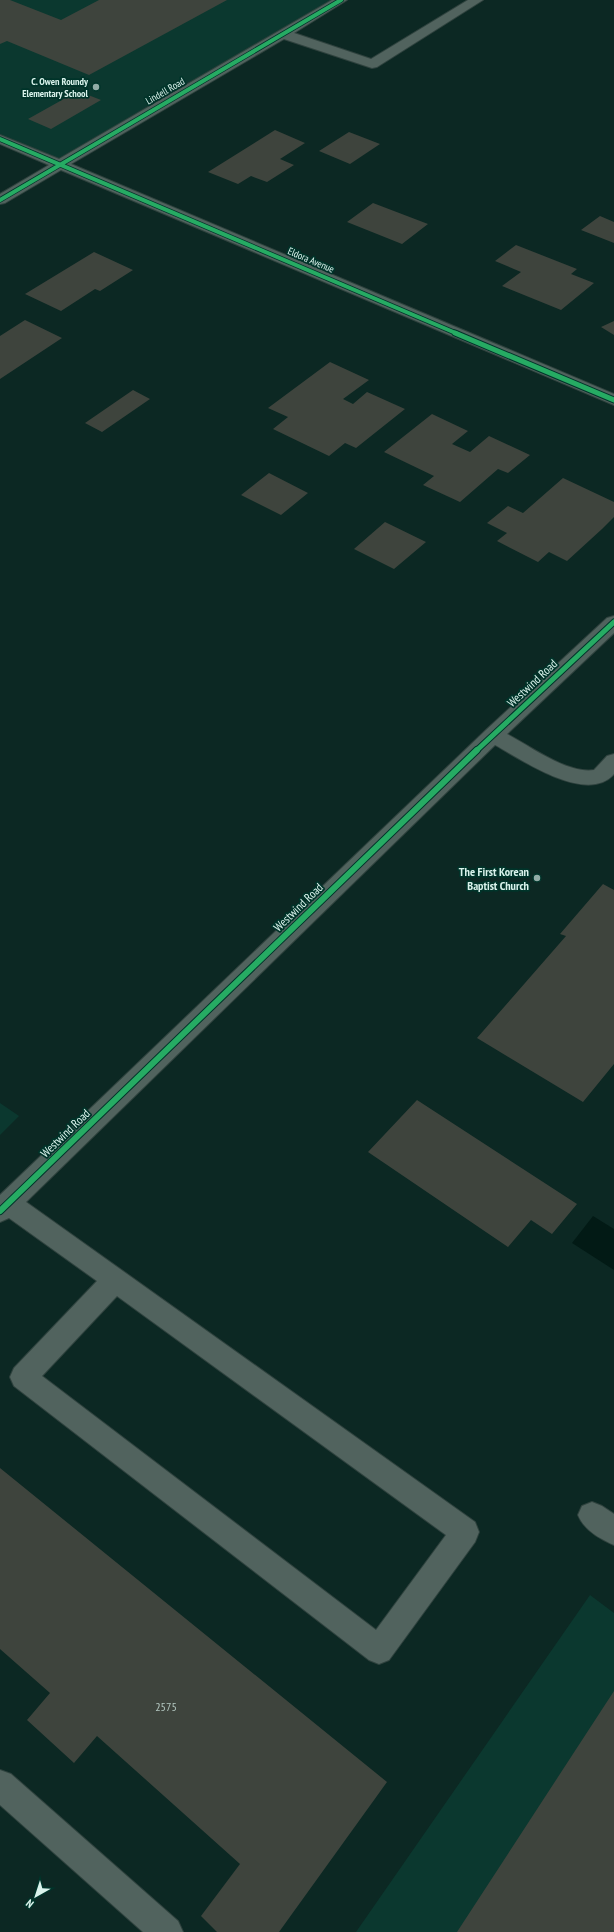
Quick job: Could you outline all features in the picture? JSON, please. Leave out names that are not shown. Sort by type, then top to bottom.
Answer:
[{"type":"street","name":"Lindell Road","points":[[0,200],[340,0]]},
{"type":"street","points":[[284,34],[372,64],[477,0]]},
{"type":"street","name":"Eldora Avenue","points":[[0,139],[614,400]]},
{"type":"street","name":"Westwind Road","points":[[4,1207],[492,735],[614,622]]},
{"type":"street","points":[[492,735],[567,775],[582,778],[599,776],[614,761]]},
{"type":"street","points":[[4,1207],[116,1279],[465,1532],[379,1650],[23,1378],[116,1279]]},
{"type":"street","points":[[592,1515],[614,1531]]},
{"type":"street","points":[[0,1785],[167,1932]]},
{"type":"shaded area","name":"C. Owen Roundy Elementary School","points":[[0,0],[341,0],[60,165],[0,140]]},
{"type":"shaded area","points":[[0,1103],[19,1116],[0,1135]]},
{"type":"shaded area","points":[[590,1595],[614,1613],[614,1932],[356,1932]]},
{"type":"water","points":[[593,1216],[614,1229],[614,1270],[572,1243]]},
{"type":"building","points":[[0,0],[10,0],[61,20],[99,0],[227,0],[89,75],[7,41],[0,44]]},
{"type":"building","points":[[78,91],[101,100],[51,129],[28,119]]},
{"type":"building","points":[[275,130],[305,143],[280,159],[294,165],[267,182],[251,176],[238,184],[208,172]]},
{"type":"building","points":[[349,132],[380,144],[350,164],[319,151]]},
{"type":"building","points":[[373,203],[428,224],[402,244],[347,222]]},
{"type":"building","points":[[600,216],[614,222],[614,243],[581,230]]},
{"type":"building","points":[[516,245],[577,269],[571,274],[594,283],[561,310],[502,286],[521,272],[495,261]]},
{"type":"building","points":[[94,252],[133,270],[100,291],[95,289],[61,311],[25,294]]},
{"type":"building","points":[[25,320],[62,338],[0,379],[0,336]]},
{"type":"building","points":[[614,321],[614,335],[601,327]]},
{"type":"building","points":[[330,362],[369,380],[343,399],[353,404],[367,392],[405,409],[356,448],[345,443],[329,456],[273,429],[288,417],[268,408]]},
{"type":"building","points":[[133,390],[150,399],[102,432],[85,423]]},
{"type":"building","points":[[432,414],[468,431],[452,444],[470,452],[489,436],[530,455],[508,473],[498,469],[460,502],[423,485],[434,476],[384,452]]},
{"type":"building","points":[[269,473],[308,493],[281,515],[241,495]]},
{"type":"building","points":[[563,478],[614,502],[614,517],[567,561],[549,552],[538,562],[497,541],[507,533],[487,523],[508,506],[523,513]]},
{"type":"building","points":[[385,522],[426,542],[394,569],[354,549]]},
{"type":"building","points":[[603,884],[614,890],[614,1064],[583,1102],[477,1038],[566,936],[560,934]]},
{"type":"building","points":[[417,1100],[577,1204],[552,1234],[531,1220],[508,1247],[368,1152]]},
{"type":"building","points":[[0,1468],[387,1782],[279,1932],[217,1932],[201,1916],[240,1864],[97,1736],[74,1763],[27,1720],[50,1693],[0,1649]]},
{"type":"building","points":[[614,1691],[614,1932],[457,1932]]},
{"type":"cycle path","points":[[0,200],[341,0]]},
{"type":"cycle path","points":[[0,139],[614,400]]},
{"type":"cycle path","points":[[0,1211],[493,735],[614,622]]},
{"type":"place","name":"C. Owen Roundy Elementary School","points":[[96,87]]},
{"type":"place","name":"The First Korean Baptist Church","points":[[537,878]]}]
